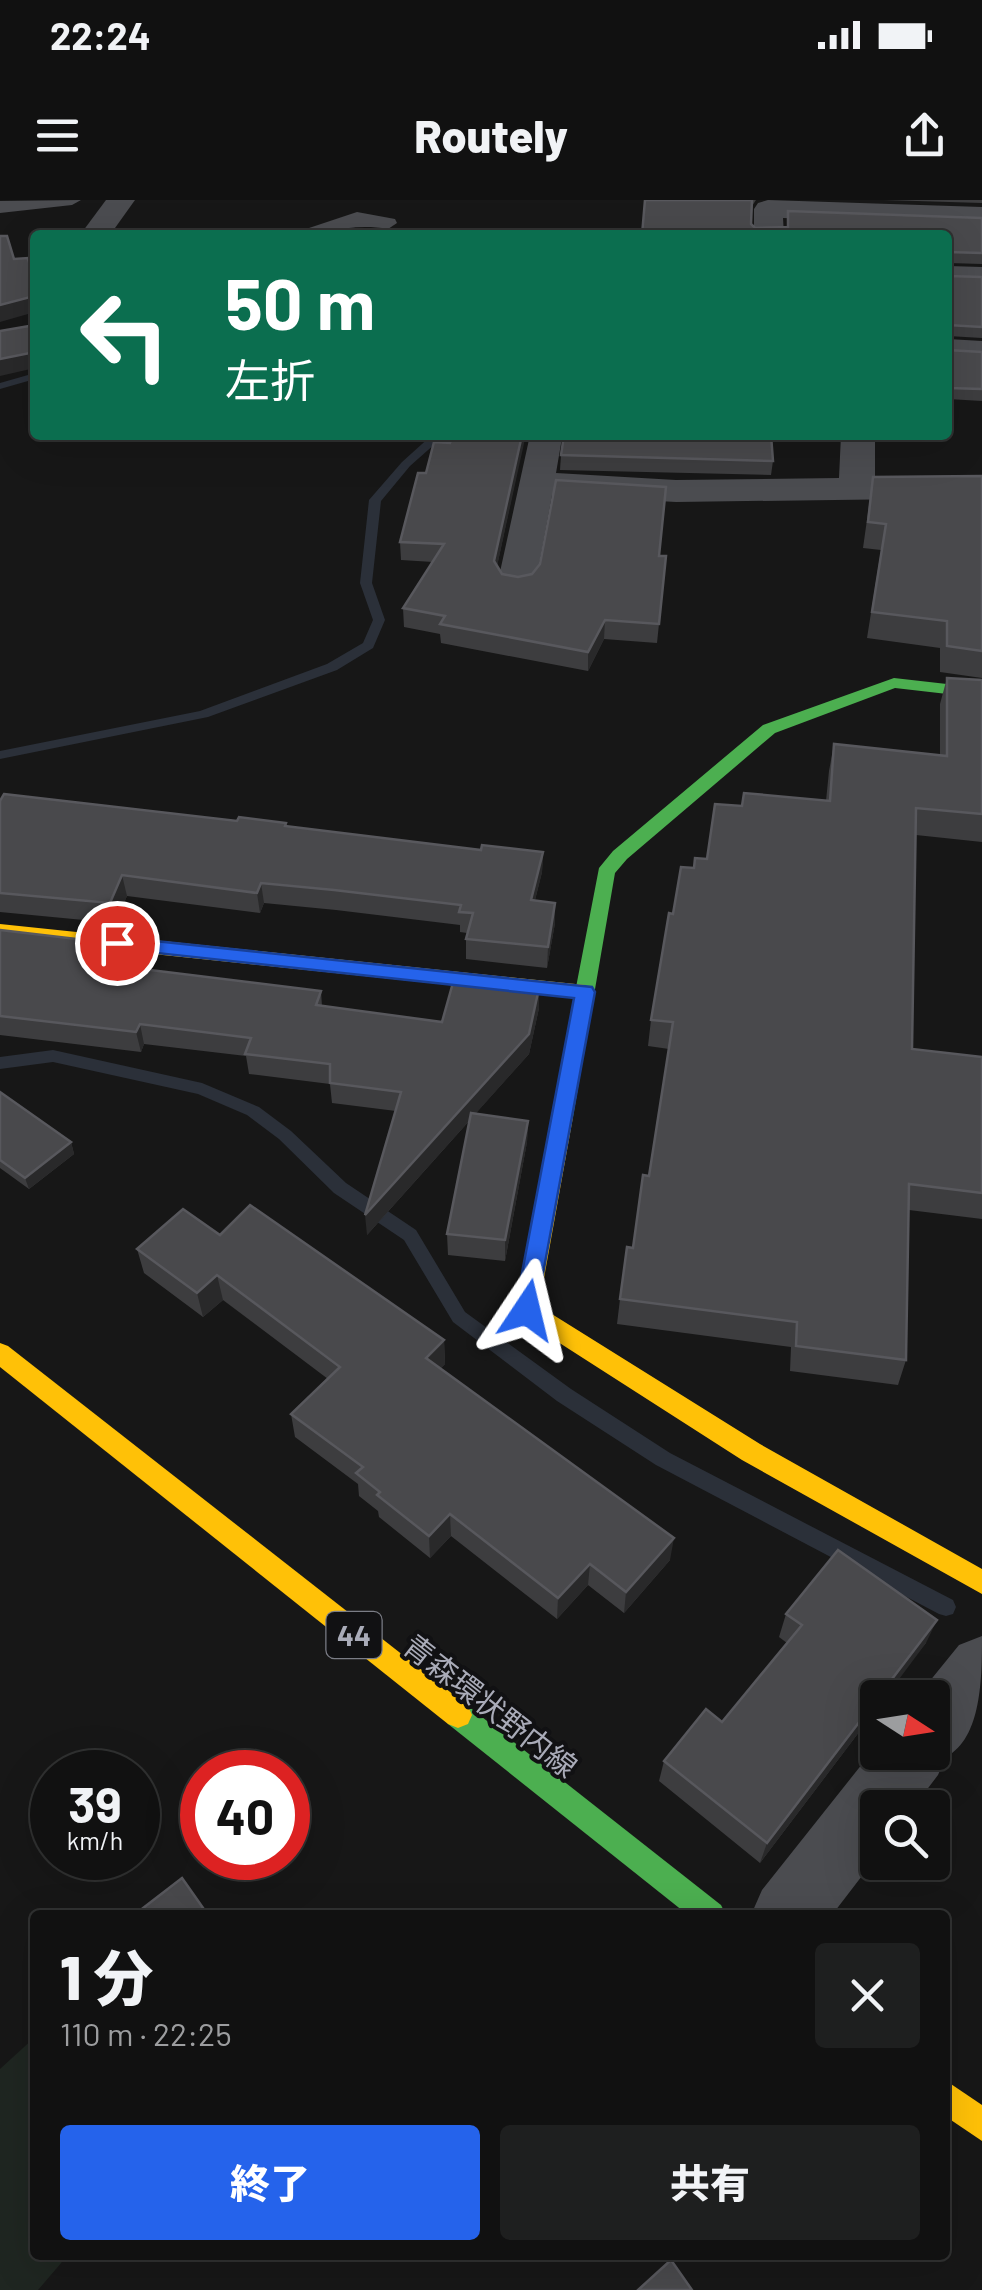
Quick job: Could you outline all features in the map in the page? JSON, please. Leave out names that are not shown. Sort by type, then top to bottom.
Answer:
[{"type":"street","points":[[100,230],[122,200]]},
{"type":"street","points":[[768,215],[939,207],[982,216]]},
{"type":"street","points":[[952,275],[982,276]]},
{"type":"street","points":[[952,350],[982,351]]},
{"type":"street","points":[[517,581],[545,440]]},
{"type":"street","points":[[857,486],[858,440]]},
{"type":"street","points":[[536,483],[676,491],[982,487]]},
{"type":"street","points":[[982,693],[894,683],[770,730],[620,855],[606,872],[527,1310],[653,1395],[812,1489],[982,1582]]},
{"type":"street","points":[[0,931],[585,992]]},
{"type":"street","name":"青森環状野内線","points":[[0,1353],[705,1910]]},
{"type":"street","points":[[950,1707],[982,1667]]},
{"type":"street","points":[[791,1910],[900,1770]]},
{"type":"street","points":[[950,2100],[982,2125]]},
{"type":"lane","points":[[0,207],[72,200]]},
{"type":"lane","points":[[315,230],[357,218],[388,223]]},
{"type":"shaded area","points":[[30,2042],[30,2260],[64,2260],[38,2290],[0,2290],[0,2069]]},
{"type":"building","points":[[645,200],[752,200],[751,224],[755,228],[788,227],[788,211],[982,218],[982,253],[952,252],[952,230],[642,230]]},
{"type":"building","points":[[0,236],[7,236],[14,259],[28,258],[30,297],[0,305]]},
{"type":"building","points":[[952,276],[982,277],[982,327],[952,325]]},
{"type":"building","points":[[30,326],[30,353],[0,359],[0,331]]},
{"type":"building","points":[[952,350],[982,352],[982,389],[952,388]]},
{"type":"building","points":[[521,440],[494,561],[502,574],[532,574],[540,564],[556,480],[666,487],[659,556],[666,556],[659,624],[605,620],[588,652],[440,624],[445,616],[403,608],[444,544],[400,542],[418,473],[426,473],[434,442]]},
{"type":"building","points":[[563,440],[771,440],[773,461],[561,455]]},
{"type":"building","points":[[982,476],[982,651],[947,646],[947,621],[872,612],[886,524],[868,522],[873,477]]},
{"type":"building","points":[[947,678],[982,680],[982,814],[916,808],[912,1049],[982,1057],[982,1193],[909,1184],[906,1360],[796,1346],[797,1322],[620,1299],[627,1247],[633,1248],[643,1175],[649,1176],[673,1022],[651,1020],[681,867],[694,868],[695,858],[707,859],[715,804],[742,806],[744,793],[830,801],[834,744],[947,756]]},
{"type":"building","points":[[4,794],[237,821],[239,817],[481,850],[482,845],[543,852],[531,900],[555,903],[548,947],[466,939],[473,913],[459,912],[461,905],[334,890],[261,883],[257,893],[122,875],[110,903],[0,893],[0,801]]},
{"type":"building","points":[[0,930],[94,941],[85,962],[321,991],[316,1005],[442,1022],[454,979],[539,988],[529,1034],[365,1215],[401,1092],[330,1083],[330,1064],[245,1054],[251,1038],[140,1024],[136,1032],[0,1016]]},
{"type":"building","points":[[0,1092],[71,1142],[25,1178],[0,1160]]},
{"type":"building","points":[[471,1113],[528,1121],[505,1240],[447,1234]]},
{"type":"building","points":[[250,1205],[444,1340],[426,1358],[674,1538],[626,1592],[590,1564],[558,1598],[450,1514],[429,1536],[377,1495],[380,1492],[356,1473],[363,1467],[291,1414],[340,1367],[217,1275],[197,1293],[137,1249],[183,1209],[220,1235]]},
{"type":"building","points":[[838,1550],[937,1620],[891,1680],[860,1680],[860,1721],[767,1843],[664,1761],[706,1709],[722,1722],[802,1625],[786,1614]]},
{"type":"building","points":[[180,1880],[204,1910],[140,1910]]},
{"type":"building","points":[[671,2260],[692,2290],[638,2290]]},
{"type":"waterway","points":[[0,386],[30,377]]},
{"type":"waterway","points":[[0,755],[203,714],[332,667],[369,645],[379,620],[366,583],[375,500],[433,440]]},
{"type":"waterway","points":[[0,1063],[53,1056],[202,1089],[253,1111],[285,1135],[340,1188],[410,1235],[459,1317],[564,1395],[663,1459],[946,1607]]},
{"type":"traffic: fast","points":[[562,1117],[606,872],[620,855],[769,729],[894,683],[982,693]]},
{"type":"traffic: fast","points":[[458,1715],[705,1910]]},
{"type":"traffic: slow","points":[[0,931],[585,992]]},
{"type":"traffic: slow","points":[[562,1117],[527,1310],[751,1452],[982,1582]]},
{"type":"traffic: slow","points":[[0,1353],[458,1715]]},
{"type":"traffic: slow","points":[[950,2100],[982,2125]]},
{"type":"route","points":[[117,943],[585,992],[527,1310]]}]
